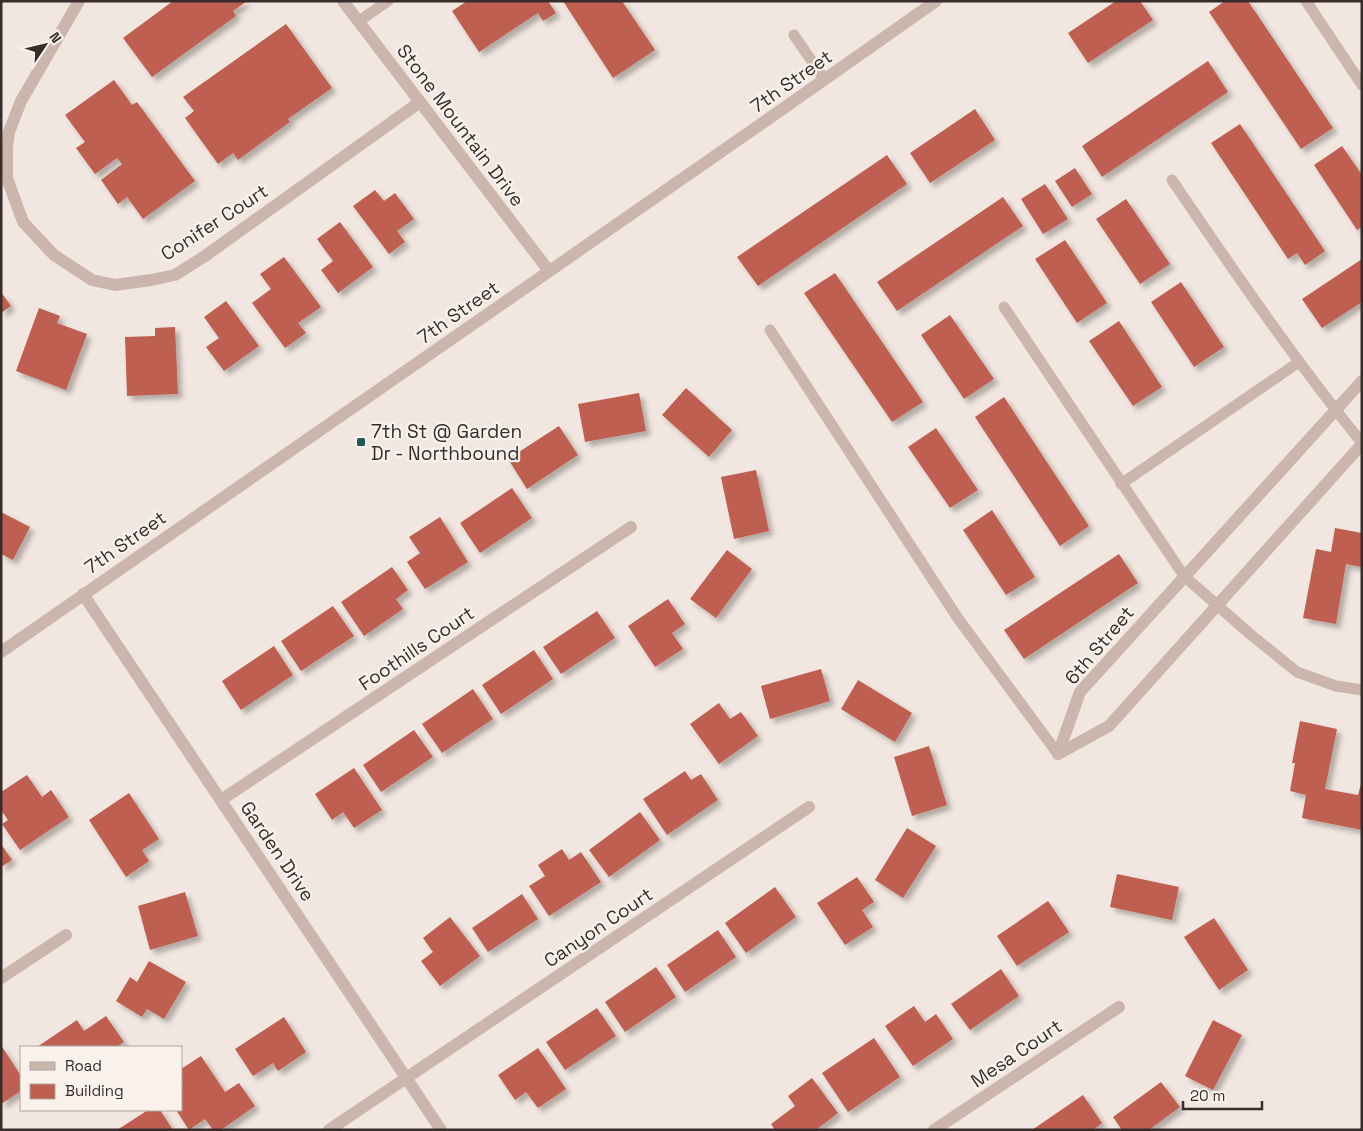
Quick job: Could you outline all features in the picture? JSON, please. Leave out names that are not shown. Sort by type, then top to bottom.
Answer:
[{"type":"street","name":"Conifer Court","points":[[79,1],[22,101],[9,132],[6,147],[7,178],[23,222],[54,256],[92,280],[115,285],[175,275],[420,102]]},
{"type":"street","name":"Stone Mountain Drive","points":[[343,1],[548,272]]},
{"type":"street","name":"7th Street","points":[[1,652],[936,1]]},
{"type":"street","name":"6th Street","points":[[1058,754],[1080,692],[1362,380]]},
{"type":"street","points":[[1058,754],[1109,726],[1362,443]]},
{"type":"street","name":"Foothills Court","points":[[221,800],[631,527]]},
{"type":"street","name":"Garden Drive","points":[[83,594],[441,1130]]},
{"type":"street","name":"Canyon Court","points":[[329,1130],[810,807]]},
{"type":"street","points":[[1,978],[66,935]]},
{"type":"street","name":"Mesa Court","points":[[934,1130],[1119,1006]]},
{"type":"lane","points":[[358,21],[388,1]]},
{"type":"lane","points":[[1306,1],[1362,85]]},
{"type":"lane","points":[[794,35],[824,79]]},
{"type":"lane","points":[[1172,180],[1247,291],[1335,410],[1362,443]]},
{"type":"lane","points":[[1004,307],[1184,576],[1297,672],[1336,686],[1362,690]]},
{"type":"lane","points":[[770,330],[957,617],[1058,754]]},
{"type":"lane","points":[[1121,484],[1299,362]]},
{"type":"building","points":[[173,1],[247,1],[233,11],[236,16],[152,77],[123,38]]},
{"type":"building","points":[[467,1],[548,1],[556,13],[543,21],[538,13],[479,52],[452,11]]},
{"type":"building","points":[[563,1],[622,1],[655,50],[613,78]]},
{"type":"building","points":[[1116,1],[1140,1],[1153,20],[1088,63],[1068,33]]},
{"type":"building","points":[[1225,1],[1248,1],[1333,128],[1301,149],[1209,12]]},
{"type":"building","points":[[286,24],[332,88],[288,119],[290,122],[238,160],[233,153],[218,164],[185,118],[194,111],[183,97]]},
{"type":"building","points":[[1208,61],[1228,92],[1102,177],[1082,146]]},
{"type":"building","points":[[114,80],[132,105],[137,102],[195,181],[143,219],[127,197],[118,204],[101,180],[122,164],[117,158],[95,174],[76,148],[85,142],[65,115]]},
{"type":"building","points":[[975,109],[995,140],[930,183],[910,153]]},
{"type":"building","points":[[1240,124],[1325,251],[1305,265],[1297,253],[1288,259],[1211,143]]},
{"type":"building","points":[[1342,146],[1362,175],[1362,227],[1357,230],[1314,165]]},
{"type":"building","points":[[887,155],[907,184],[758,286],[737,257]]},
{"type":"building","points":[[1075,168],[1092,194],[1072,207],[1055,181]]},
{"type":"building","points":[[1045,184],[1068,219],[1043,234],[1021,199]]},
{"type":"building","points":[[375,190],[384,201],[395,193],[414,219],[397,231],[405,242],[389,254],[353,206]]},
{"type":"building","points":[[1003,197],[1023,226],[897,311],[877,282]]},
{"type":"building","points":[[1126,199],[1170,264],[1140,284],[1096,219]]},
{"type":"building","points":[[340,222],[373,267],[338,293],[321,270],[333,261],[317,239]]},
{"type":"building","points":[[1065,240],[1107,303],[1077,323],[1035,259]]},
{"type":"building","points":[[284,257],[321,307],[298,323],[306,333],[285,348],[252,303],[271,289],[260,274]]},
{"type":"building","points":[[1362,259],[1362,302],[1322,328],[1302,299]]},
{"type":"building","points":[[835,273],[923,402],[892,422],[804,293]]},
{"type":"building","points":[[1181,282],[1224,347],[1194,367],[1151,302]]},
{"type":"building","points":[[1,292],[11,306],[1,313]]},
{"type":"building","points":[[226,301],[259,346],[224,371],[206,347],[219,338],[204,317]]},
{"type":"building","points":[[39,308],[60,316],[57,323],[87,334],[66,390],[16,371]]},
{"type":"building","points":[[950,315],[994,379],[964,399],[921,335]]},
{"type":"building","points":[[1119,321],[1162,387],[1133,406],[1089,341]]},
{"type":"building","points":[[175,327],[178,394],[127,396],[125,337],[155,336],[155,328]]},
{"type":"building","points":[[686,388],[732,430],[709,457],[662,415]]},
{"type":"building","points":[[639,393],[646,431],[585,442],[578,404]]},
{"type":"building","points":[[1004,397],[1089,526],[1060,546],[975,417]]},
{"type":"building","points":[[559,426],[578,455],[527,489],[508,459]]},
{"type":"building","points":[[936,428],[978,490],[950,508],[908,447]]},
{"type":"building","points":[[756,470],[769,531],[734,539],[721,477]]},
{"type":"building","points":[[512,488],[532,518],[480,553],[460,523]]},
{"type":"building","points":[[992,510],[1035,577],[1006,595],[963,530]]},
{"type":"building","points":[[1,512],[30,527],[13,560],[1,554]]},
{"type":"building","points":[[440,517],[468,562],[425,589],[407,562],[420,553],[409,537]]},
{"type":"building","points":[[1335,528],[1362,533],[1362,567],[1346,564],[1336,624],[1303,618],[1316,549],[1331,552]]},
{"type":"building","points":[[727,550],[752,569],[716,618],[690,599]]},
{"type":"building","points":[[1119,554],[1138,583],[1024,659],[1004,630]]},
{"type":"building","points":[[392,567],[408,590],[396,599],[403,609],[364,636],[341,602]]},
{"type":"building","points":[[668,599],[685,624],[672,633],[683,649],[655,667],[628,626]]},
{"type":"building","points":[[333,606],[354,636],[301,671],[281,641]]},
{"type":"building","points":[[597,611],[615,638],[561,674],[543,647]]},
{"type":"building","points":[[274,646],[293,675],[241,710],[222,681]]},
{"type":"building","points":[[534,650],[553,679],[501,714],[482,685]]},
{"type":"building","points":[[821,669],[830,701],[770,719],[761,686]]},
{"type":"building","points":[[858,680],[912,713],[895,742],[841,709]]},
{"type":"building","points":[[473,689],[493,719],[442,753],[422,724]]},
{"type":"building","points":[[719,703],[730,719],[741,712],[758,736],[719,764],[690,724]]},
{"type":"building","points":[[1300,721],[1337,729],[1325,789],[1358,795],[1362,780],[1362,830],[1302,818],[1306,795],[1290,791],[1295,763],[1292,763]]},
{"type":"building","points":[[414,730],[433,757],[381,792],[363,765]]},
{"type":"building","points":[[929,746],[947,805],[912,816],[894,757]]},
{"type":"building","points":[[354,768],[382,810],[354,828],[343,812],[332,820],[315,794]]},
{"type":"building","points":[[685,771],[691,780],[701,774],[718,800],[667,835],[643,799]]},
{"type":"building","points":[[27,775],[42,797],[51,790],[69,817],[20,850],[2,824],[8,820],[1,810],[1,792]]},
{"type":"building","points":[[129,793],[159,839],[142,850],[149,861],[126,877],[89,820]]},
{"type":"building","points":[[640,812],[660,840],[609,877],[589,850]]},
{"type":"building","points":[[907,828],[936,846],[903,898],[875,880]]},
{"type":"building","points":[[1,844],[12,860],[1,867]]},
{"type":"building","points":[[562,849],[569,860],[581,852],[601,882],[549,916],[529,886],[545,876],[538,865]]},
{"type":"building","points":[[1117,874],[1179,887],[1172,920],[1110,907]]},
{"type":"building","points":[[857,877],[874,902],[862,910],[873,927],[845,945],[817,903]]},
{"type":"building","points":[[775,887],[796,917],[746,953],[725,923]]},
{"type":"building","points":[[185,892],[198,936],[150,950],[138,906]]},
{"type":"building","points":[[522,894],[538,919],[488,952],[472,928]]},
{"type":"building","points":[[1048,901],[1069,932],[1017,966],[997,936]]},
{"type":"building","points":[[450,917],[480,956],[440,986],[421,961],[433,952],[423,938]]},
{"type":"building","points":[[1214,918],[1248,970],[1219,990],[1184,937]]},
{"type":"building","points":[[718,930],[736,957],[685,992],[667,965]]},
{"type":"building","points":[[149,961],[186,982],[164,1019],[147,1009],[142,1017],[116,1001],[130,977],[137,982]]},
{"type":"building","points":[[656,967],[676,997],[625,1032],[605,1002]]},
{"type":"building","points":[[1001,969],[1019,996],[970,1030],[951,1004]]},
{"type":"building","points":[[914,1006],[925,1022],[936,1014],[953,1039],[913,1066],[885,1026]]},
{"type":"building","points":[[597,1008],[616,1036],[565,1070],[546,1042]]},
{"type":"building","points":[[106,1016],[124,1042],[118,1046],[38,1046],[77,1020],[84,1031]]},
{"type":"building","points":[[284,1017],[306,1052],[278,1071],[273,1063],[253,1076],[235,1049]]},
{"type":"building","points":[[1213,1020],[1242,1035],[1213,1090],[1185,1076]]},
{"type":"building","points":[[874,1038],[900,1077],[848,1112],[822,1073]]},
{"type":"building","points":[[1,1045],[20,1074],[20,1092],[1,1104]]},
{"type":"building","points":[[538,1048],[566,1089],[538,1108],[526,1092],[515,1100],[498,1075]]},
{"type":"building","points":[[201,1056],[225,1092],[239,1083],[255,1106],[221,1130],[213,1130],[205,1119],[189,1130],[177,1111],[182,1111],[182,1068]]},
{"type":"building","points":[[812,1078],[838,1113],[816,1130],[775,1130],[771,1124],[795,1106],[788,1096]]},
{"type":"building","points":[[1161,1082],[1180,1107],[1149,1130],[1122,1130],[1113,1117]]},
{"type":"building","points":[[1083,1095],[1102,1123],[1093,1130],[1032,1130]]},
{"type":"building","points":[[146,1111],[161,1111],[173,1130],[117,1130]]},
{"type":"place","name":"7th St @ Garden Dr - Northbound","points":[[361,442]]}]
